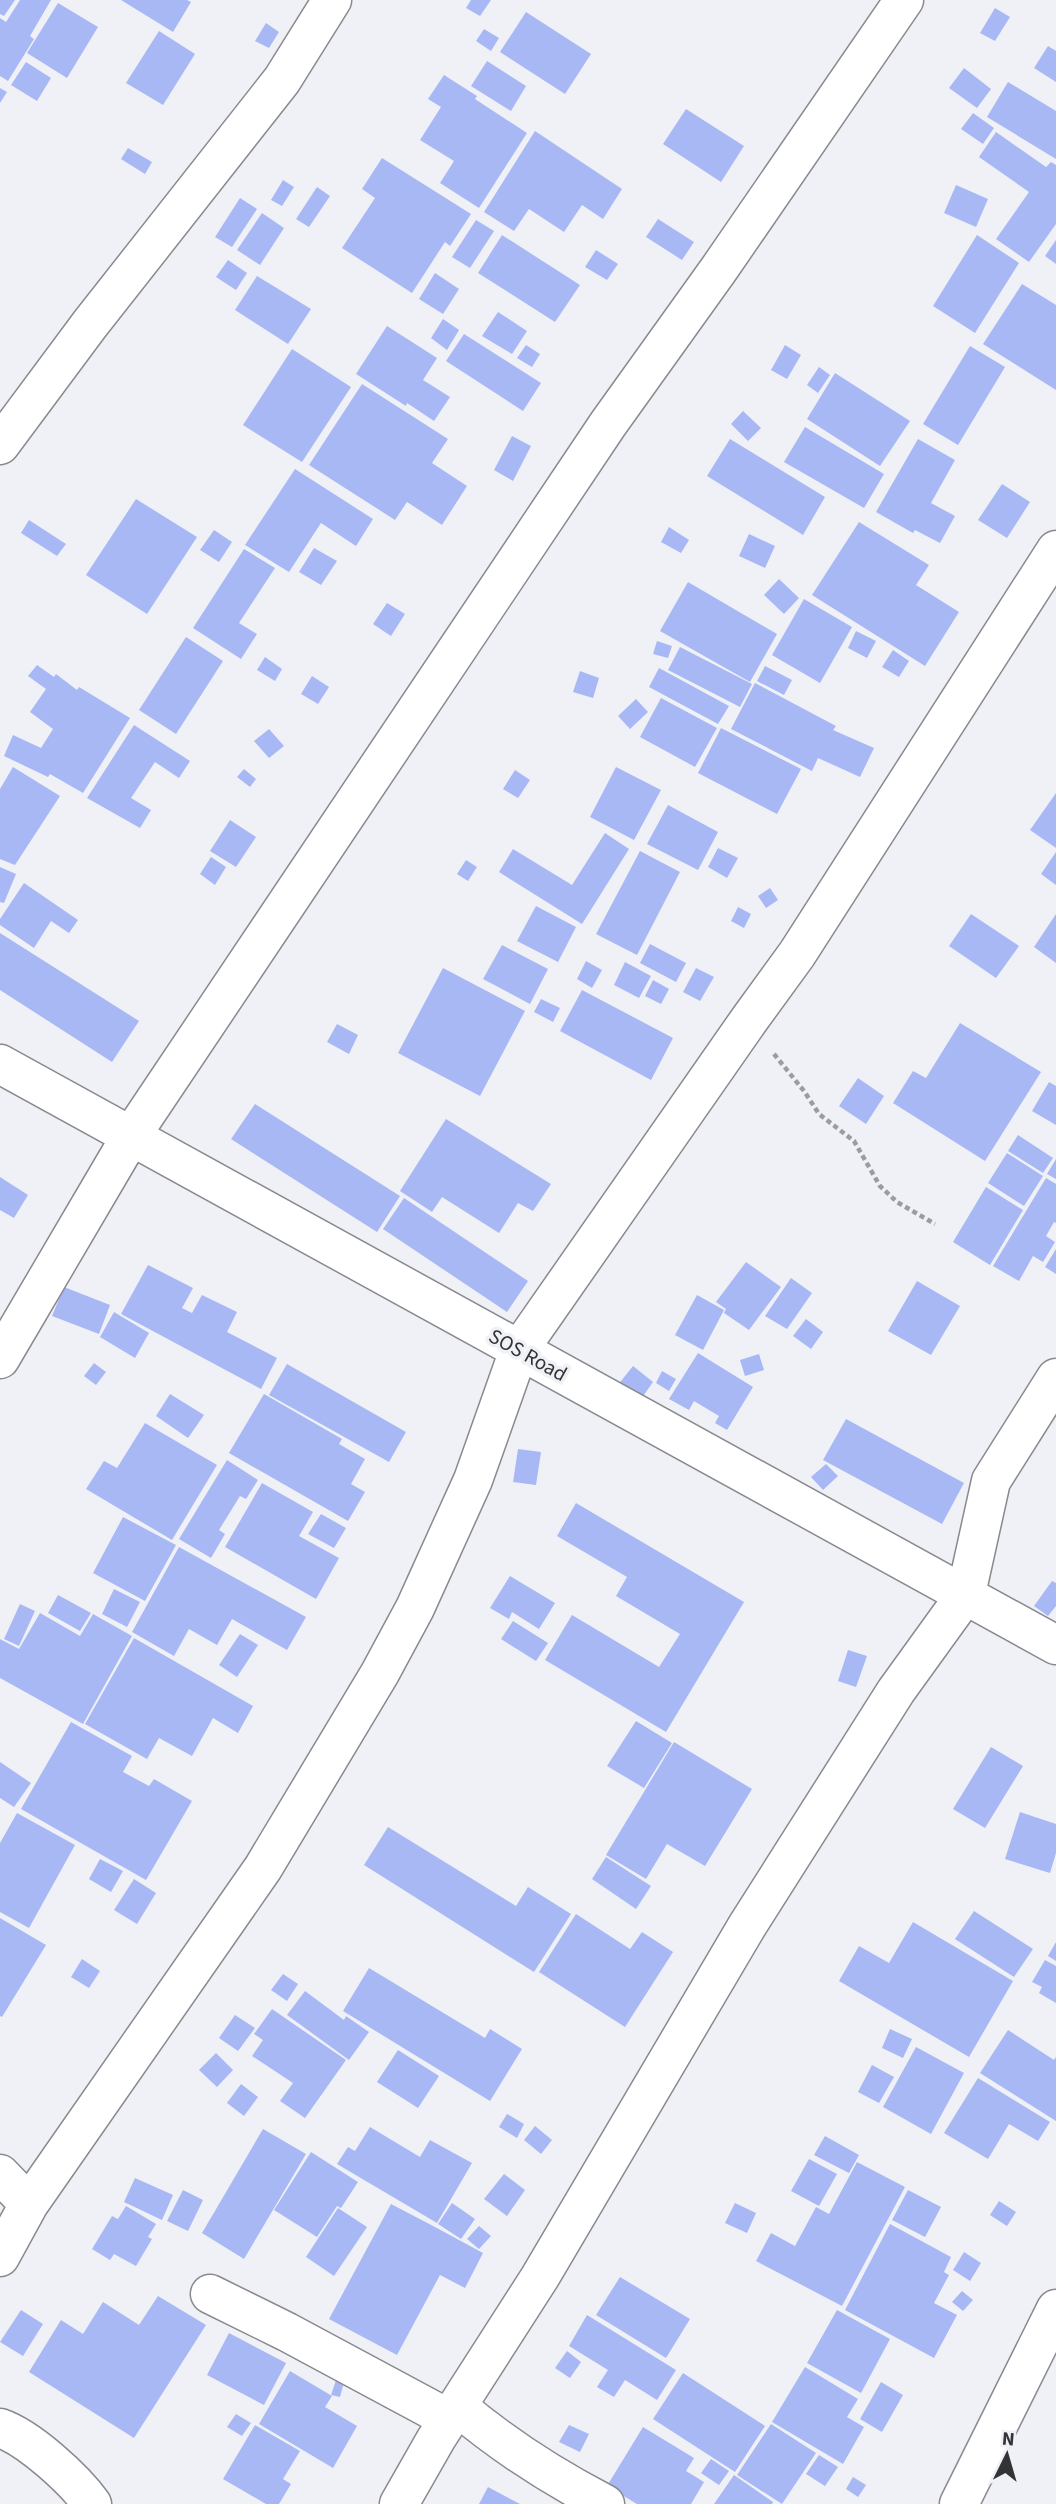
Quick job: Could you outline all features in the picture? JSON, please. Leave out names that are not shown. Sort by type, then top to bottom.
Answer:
[{"type":"street","points":[[0,445],[90,324],[282,80],[332,0]]},
{"type":"street","points":[[0,1359],[131,1136],[608,424],[719,269],[904,0]]},
{"type":"street","points":[[0,2257],[29,2204],[263,1868],[380,1673],[415,1608],[473,1480],[519,1350],[797,954],[1056,551]]},
{"type":"street","name":"SOS Road","points":[[0,1064],[1056,1645]]},
{"type":"street","points":[[399,2504],[453,2412],[540,2277],[747,1926],[896,1691],[966,1594],[991,1481],[1056,1378]]},
{"type":"street","points":[[0,2174],[29,2204]]},
{"type":"street","points":[[211,2294],[453,2412],[525,2459],[605,2504]]},
{"type":"street","points":[[959,2504],[1056,2309]]},
{"type":"street","points":[[0,2428],[57,2465],[92,2504]]},
{"type":"path","points":[[749,1020],[819,1114],[854,1141],[880,1186],[897,1202],[934,1224]]},
{"type":"building","points":[[0,0],[15,0],[4,16],[0,14]]},
{"type":"building","points":[[20,0],[51,0],[30,36],[34,39],[8,81],[0,76],[0,18],[6,22]]},
{"type":"building","points":[[121,0],[187,0],[191,2],[173,32]]},
{"type":"building","points":[[471,0],[491,0],[480,16],[466,8]]},
{"type":"building","points":[[58,3],[98,27],[67,78],[27,53]]},
{"type":"building","points":[[995,8],[1010,17],[995,41],[980,33]]},
{"type":"building","points":[[526,12],[591,54],[565,94],[500,52]]},
{"type":"building","points":[[266,23],[279,32],[269,48],[255,41]]},
{"type":"building","points":[[484,29],[499,38],[491,51],[476,41]]},
{"type":"building","points":[[159,31],[195,54],[163,105],[126,83]]},
{"type":"building","points":[[1048,46],[1056,51],[1056,82],[1034,68]]},
{"type":"building","points":[[487,61],[526,86],[511,111],[471,86]]},
{"type":"building","points":[[26,62],[51,78],[37,101],[11,85]]},
{"type":"building","points":[[964,68],[991,89],[977,108],[949,88]]},
{"type":"building","points":[[444,75],[527,133],[479,208],[440,183],[454,161],[420,140],[441,107],[428,99]]},
{"type":"building","points":[[1008,82],[1056,111],[1056,159],[987,117]]},
{"type":"building","points":[[0,88],[7,92],[0,103]]},
{"type":"building","points":[[686,109],[744,146],[721,182],[663,144]]},
{"type":"building","points":[[973,113],[994,128],[983,144],[961,129]]},
{"type":"building","points":[[535,131],[622,189],[603,219],[582,205],[564,232],[529,209],[514,231],[484,212]]},
{"type":"building","points":[[996,132],[1046,167],[1051,162],[1056,165],[1056,224],[1029,262],[996,239],[1029,192],[979,157]]},
{"type":"building","points":[[128,148],[152,162],[145,174],[121,159]]},
{"type":"building","points":[[382,158],[471,214],[450,246],[445,242],[412,293],[342,248],[375,198],[362,189]]},
{"type":"building","points":[[283,180],[294,187],[282,206],[271,200]]},
{"type":"building","points":[[956,185],[988,199],[976,227],[944,213]]},
{"type":"building","points":[[317,187],[330,196],[309,227],[296,219]]},
{"type":"building","points":[[240,198],[257,209],[232,247],[215,237]]},
{"type":"building","points":[[262,213],[284,228],[260,265],[237,250]]},
{"type":"building","points":[[658,219],[694,242],[682,260],[646,237]]},
{"type":"building","points":[[476,220],[494,231],[470,268],[452,257]]},
{"type":"building","points":[[502,235],[580,285],[555,322],[478,273]]},
{"type":"building","points":[[977,235],[1019,263],[975,333],[933,306]]},
{"type":"building","points":[[1056,240],[1056,264],[1045,256]]},
{"type":"building","points":[[596,250],[618,264],[607,280],[585,267]]},
{"type":"building","points":[[228,260],[247,273],[236,290],[216,277]]},
{"type":"building","points":[[435,273],[459,289],[443,314],[419,299]]},
{"type":"building","points":[[257,276],[311,309],[288,344],[235,310]]},
{"type":"building","points":[[1022,284],[1056,305],[1056,390],[983,344]]},
{"type":"building","points":[[498,312],[527,331],[512,354],[482,336]]},
{"type":"building","points":[[443,319],[459,330],[447,350],[431,338]]},
{"type":"building","points":[[387,326],[437,358],[423,380],[450,397],[434,421],[356,374]]},
{"type":"building","points":[[464,334],[541,383],[523,411],[446,361]]},
{"type":"building","points":[[526,345],[540,354],[532,367],[517,358]]},
{"type":"building","points":[[785,345],[801,355],[787,379],[771,370]]},
{"type":"building","points":[[970,346],[1005,367],[958,445],[923,424]]},
{"type":"building","points":[[292,349],[351,387],[302,462],[243,425]]},
{"type":"building","points":[[819,367],[830,375],[818,393],[807,385]]},
{"type":"building","points":[[835,373],[910,421],[880,466],[807,419]]},
{"type":"building","points":[[362,384],[448,439],[432,463],[467,486],[442,525],[407,502],[395,520],[309,465]]},
{"type":"building","points":[[743,411],[761,428],[748,441],[731,424]]},
{"type":"building","points":[[805,427],[884,474],[864,508],[784,462]]},
{"type":"building","points":[[512,436],[531,446],[513,481],[494,470]]},
{"type":"building","points":[[730,439],[825,497],[803,535],[707,476]]},
{"type":"building","points":[[918,439],[955,460],[931,503],[955,516],[940,543],[915,530],[913,533],[876,512]]},
{"type":"building","points":[[295,469],[373,519],[356,546],[321,523],[289,572],[245,545]]},
{"type":"building","points":[[1002,484],[1030,502],[1007,538],[978,520]]},
{"type":"building","points":[[136,499],[197,537],[147,614],[86,575]]},
{"type":"building","points":[[29,520],[66,544],[57,556],[21,533]]},
{"type":"building","points":[[859,522],[929,565],[916,585],[959,612],[925,666],[812,595]]},
{"type":"building","points":[[669,527],[689,540],[681,553],[661,542]]},
{"type":"building","points":[[214,530],[232,542],[219,562],[200,550]]},
{"type":"building","points":[[749,534],[775,546],[765,568],[739,556]]},
{"type":"building","points":[[314,548],[337,561],[321,585],[299,572]]},
{"type":"building","points":[[244,549],[275,568],[239,623],[257,634],[241,659],[193,628]]},
{"type":"building","points":[[779,579],[799,598],[784,614],[764,595]]},
{"type":"building","points":[[688,582],[777,634],[750,682],[660,631]]},
{"type":"building","points":[[804,599],[852,627],[820,683],[772,655]]},
{"type":"building","points":[[387,603],[405,614],[391,636],[373,624]]},
{"type":"building","points":[[856,631],[876,641],[867,658],[848,648]]},
{"type":"building","points":[[186,637],[223,661],[176,734],[139,710]]},
{"type":"building","points":[[657,641],[672,646],[668,658],[653,654]]},
{"type":"building","points":[[680,647],[752,684],[740,707],[668,670]]},
{"type":"building","points":[[893,650],[909,661],[899,677],[882,667]]},
{"type":"building","points":[[265,657],[282,669],[275,681],[257,670]]},
{"type":"building","points":[[37,665],[130,718],[83,793],[50,774],[48,777],[4,756],[13,735],[41,748],[53,729],[30,712],[46,689],[28,676]]},
{"type":"building","points":[[765,666],[792,680],[784,695],[757,681]]},
{"type":"building","points":[[659,668],[729,706],[718,724],[649,687]]},
{"type":"building","points":[[580,671],[599,678],[593,698],[573,692]]},
{"type":"building","points":[[312,676],[329,687],[318,704],[301,694]]},
{"type":"building","points":[[755,683],[836,726],[833,730],[874,748],[860,777],[818,758],[812,771],[731,729]]},
{"type":"building","points":[[661,698],[717,728],[695,767],[640,737]]},
{"type":"building","points":[[636,699],[648,712],[630,729],[618,716]]},
{"type":"building","points":[[134,725],[190,761],[179,778],[155,762],[131,798],[151,810],[140,828],[87,798]]},
{"type":"building","points":[[721,728],[801,769],[777,814],[698,773]]},
{"type":"building","points":[[269,729],[284,746],[269,758],[254,741]]},
{"type":"building","points":[[13,767],[60,796],[15,865],[0,859],[0,789]]},
{"type":"building","points":[[616,767],[661,790],[634,840],[590,817]]},
{"type":"building","points":[[244,769],[256,779],[250,787],[237,777]]},
{"type":"building","points":[[515,770],[530,780],[518,798],[503,789]]},
{"type":"building","points":[[1056,793],[1056,848],[1030,830]]},
{"type":"building","points":[[668,805],[718,832],[698,870],[647,844]]},
{"type":"building","points":[[230,820],[256,837],[236,867],[210,851]]},
{"type":"building","points":[[605,833],[629,849],[582,924],[499,872],[513,849],[572,885]]},
{"type":"building","points":[[718,848],[738,858],[727,878],[708,867]]},
{"type":"building","points":[[640,851],[680,872],[637,955],[596,934]]},
{"type":"building","points":[[1056,852],[1056,885],[1041,874]]},
{"type":"building","points":[[211,857],[226,867],[215,885],[200,874]]},
{"type":"building","points":[[466,860],[477,867],[468,881],[457,874]]},
{"type":"building","points":[[0,867],[16,874],[4,903],[0,902]]},
{"type":"building","points":[[24,883],[78,920],[69,933],[51,921],[34,948],[0,925],[0,919]]},
{"type":"building","points":[[770,888],[778,900],[766,908],[758,896]]},
{"type":"building","points":[[536,906],[576,927],[558,962],[517,941]]},
{"type":"building","points":[[738,907],[751,914],[744,928],[731,921]]},
{"type":"building","points":[[971,914],[1019,946],[996,978],[949,946]]},
{"type":"building","points":[[1056,914],[1056,963],[1034,947]]},
{"type":"building","points":[[0,933],[139,1021],[112,1062],[0,990]]},
{"type":"building","points":[[650,944],[686,963],[676,982],[640,963]]},
{"type":"building","points":[[502,945],[548,969],[530,1004],[483,979]]},
{"type":"building","points":[[586,961],[602,970],[592,988],[577,979]]},
{"type":"building","points":[[625,962],[651,976],[639,998],[614,985]]},
{"type":"building","points":[[443,968],[525,1011],[480,1096],[398,1053]]},
{"type":"building","points":[[696,968],[714,977],[700,1001],[683,992]]},
{"type":"building","points":[[653,980],[669,989],[661,1004],[645,996]]},
{"type":"building","points":[[582,990],[673,1038],[651,1080],[560,1031]]},
{"type":"building","points":[[541,999],[560,1008],[553,1022],[534,1012]]},
{"type":"building","points":[[960,1023],[1041,1072],[985,1161],[893,1103],[913,1071],[926,1078]]},
{"type":"building","points":[[337,1024],[358,1035],[349,1054],[327,1042]]},
{"type":"building","points":[[858,1078],[884,1096],[866,1124],[839,1106]]},
{"type":"building","points":[[1049,1082],[1056,1086],[1056,1125],[1032,1111]]},
{"type":"building","points":[[255,1104],[400,1196],[377,1232],[231,1139]]},
{"type":"building","points":[[446,1119],[551,1184],[533,1211],[518,1203],[499,1233],[442,1197],[432,1212],[400,1191]]},
{"type":"building","points":[[1018,1135],[1053,1158],[1043,1173],[1008,1151]]},
{"type":"building","points":[[1007,1153],[1043,1176],[1024,1206],[988,1183]]},
{"type":"building","points":[[1056,1159],[1056,1179],[1047,1174]]},
{"type":"building","points":[[0,1177],[28,1195],[14,1218],[0,1210]]},
{"type":"building","points":[[1046,1178],[1056,1184],[1056,1223],[1054,1222],[1046,1236],[1055,1242],[1043,1262],[1033,1256],[1019,1281],[993,1266]]},
{"type":"building","points":[[986,1187],[1023,1210],[990,1265],[953,1242]]},
{"type":"building","points":[[404,1198],[528,1281],[507,1312],[383,1229]]},
{"type":"building","points":[[1056,1249],[1056,1274],[1045,1267]]},
{"type":"building","points":[[746,1262],[781,1287],[749,1330],[724,1313],[726,1309],[716,1302]]},
{"type":"building","points":[[148,1265],[193,1288],[182,1308],[192,1313],[202,1295],[237,1312],[227,1332],[277,1358],[261,1389],[121,1314]]},
{"type":"building","points":[[791,1278],[812,1293],[787,1329],[765,1316]]},
{"type":"building","points":[[917,1281],[960,1306],[931,1355],[888,1331]]},
{"type":"building","points":[[64,1287],[110,1305],[99,1334],[52,1316]]},
{"type":"building","points":[[697,1295],[724,1310],[703,1350],[675,1335]]},
{"type":"building","points":[[114,1312],[149,1333],[135,1358],[100,1337]]},
{"type":"building","points":[[806,1319],[823,1332],[811,1349],[793,1336]]},
{"type":"building","points":[[698,1353],[753,1387],[727,1430],[715,1423],[719,1416],[694,1401],[689,1410],[669,1399]]},
{"type":"building","points":[[759,1354],[764,1370],[745,1376],[740,1360]]},
{"type":"building","points":[[94,1363],[106,1372],[96,1385],[84,1376]]},
{"type":"building","points":[[287,1364],[406,1432],[389,1462],[269,1395]]},
{"type":"building","points":[[633,1366],[653,1382],[639,1402],[617,1386]]},
{"type":"building","points":[[662,1371],[676,1379],[669,1391],[656,1383]]},
{"type":"building","points":[[170,1394],[204,1415],[188,1438],[156,1416]]},
{"type":"building","points":[[264,1394],[342,1439],[339,1444],[365,1459],[351,1484],[365,1492],[348,1521],[229,1453]]},
{"type":"building","points":[[846,1419],[964,1483],[942,1524],[823,1460]]},
{"type":"building","points":[[145,1423],[217,1465],[172,1540],[86,1489],[104,1461],[117,1468]]},
{"type":"building","points":[[518,1449],[541,1452],[536,1485],[513,1482]]},
{"type":"building","points":[[227,1460],[258,1480],[246,1499],[240,1496],[219,1530],[225,1534],[211,1558],[179,1539]]},
{"type":"building","points":[[826,1464],[838,1476],[823,1490],[811,1477]]},
{"type":"building","points":[[262,1483],[313,1512],[299,1536],[339,1558],[316,1599],[225,1547]]},
{"type":"building","points":[[576,1503],[744,1602],[666,1732],[545,1660],[572,1615],[659,1667],[680,1634],[616,1596],[627,1577],[557,1536]]},
{"type":"building","points":[[321,1514],[346,1528],[334,1548],[308,1534]]},
{"type":"building","points":[[123,1517],[176,1545],[145,1601],[93,1573]]},
{"type":"building","points":[[179,1547],[306,1617],[287,1650],[232,1619],[217,1645],[189,1629],[174,1656],[132,1632]]},
{"type":"building","points":[[510,1576],[555,1603],[539,1629],[512,1612],[509,1619],[490,1608]]},
{"type":"building","points":[[1052,1581],[1056,1583],[1056,1606],[1048,1616],[1034,1606]]},
{"type":"building","points":[[114,1589],[140,1602],[127,1627],[102,1614]]},
{"type":"building","points":[[58,1595],[91,1613],[80,1631],[48,1613]]},
{"type":"building","points":[[20,1604],[35,1611],[19,1646],[4,1639]]},
{"type":"building","points":[[40,1613],[80,1636],[93,1614],[132,1636],[83,1724],[0,1678],[0,1639],[19,1649]]},
{"type":"building","points":[[513,1621],[548,1643],[536,1661],[501,1639]]},
{"type":"building","points":[[240,1634],[258,1645],[237,1677],[219,1665]]},
{"type":"building","points":[[134,1638],[253,1706],[238,1733],[213,1718],[192,1756],[159,1738],[147,1759],[85,1724]]},
{"type":"building","points":[[848,1650],[867,1656],[856,1687],[838,1681]]},
{"type":"building","points":[[636,1721],[672,1743],[644,1788],[607,1766]]},
{"type":"building","points":[[71,1722],[132,1756],[123,1772],[149,1786],[154,1779],[192,1801],[146,1880],[21,1809]]},
{"type":"building","points":[[674,1742],[752,1789],[705,1866],[667,1844],[646,1879],[606,1855]]},
{"type":"building","points":[[991,1747],[1023,1766],[985,1828],[953,1809]]},
{"type":"building","points":[[0,1762],[31,1783],[14,1807],[0,1798]]},
{"type":"building","points":[[1020,1812],[1056,1824],[1056,1853],[1050,1873],[1005,1859]]},
{"type":"building","points":[[17,1813],[75,1845],[29,1928],[0,1912],[0,1843]]},
{"type":"building","points":[[388,1827],[516,1906],[528,1887],[571,1914],[534,1972],[364,1865]]},
{"type":"building","points":[[606,1857],[651,1886],[636,1909],[592,1879]]},
{"type":"building","points":[[100,1859],[123,1871],[111,1892],[89,1879]]},
{"type":"building","points":[[134,1879],[156,1893],[137,1924],[114,1910]]},
{"type":"building","points":[[974,1911],[1033,1949],[1014,1977],[955,1939]]},
{"type":"building","points":[[576,1914],[630,1949],[642,1932],[673,1952],[625,2027],[539,1972]]},
{"type":"building","points":[[0,1918],[46,1945],[2,2017],[0,2016]]},
{"type":"building","points":[[913,1922],[1013,1981],[969,2057],[839,1981],[859,1946],[889,1963]]},
{"type":"building","points":[[1056,1942],[1056,1961],[1048,1956]]},
{"type":"building","points":[[82,1959],[100,1971],[89,1988],[71,1977]]},
{"type":"building","points":[[1045,1960],[1056,1966],[1056,2003],[1039,1993],[1042,1987],[1032,1982]]},
{"type":"building","points":[[369,1968],[485,2038],[490,2029],[522,2049],[490,2101],[343,2011]]},
{"type":"building","points":[[283,1974],[298,1984],[287,2001],[271,1990]]},
{"type":"building","points":[[305,1991],[344,2020],[346,2016],[369,2032],[349,2060],[287,2015]]},
{"type":"building","points":[[272,2009],[346,2060],[305,2118],[280,2101],[293,2083],[252,2056],[263,2040],[254,2034]]},
{"type":"building","points":[[235,2015],[255,2028],[238,2051],[219,2038]]},
{"type":"building","points":[[890,2029],[912,2039],[903,2058],[882,2048]]},
{"type":"building","points":[[1008,2030],[1054,2060],[1056,2057],[1056,2121],[980,2073]]},
{"type":"building","points":[[916,2047],[964,2073],[931,2134],[883,2107]]},
{"type":"building","points":[[398,2050],[439,2076],[418,2108],[377,2082]]},
{"type":"building","points":[[216,2053],[233,2070],[217,2087],[199,2070]]},
{"type":"building","points":[[872,2065],[894,2077],[879,2103],[858,2092]]},
{"type":"building","points":[[978,2078],[1050,2122],[1038,2141],[1009,2124],[988,2159],[944,2133]]},
{"type":"building","points":[[241,2084],[258,2097],[244,2116],[227,2103]]},
{"type":"building","points":[[507,2114],[524,2124],[517,2138],[499,2127]]},
{"type":"building","points":[[535,2126],[552,2140],[541,2154],[524,2140]]},
{"type":"building","points":[[370,2127],[420,2157],[430,2140],[472,2163],[437,2223],[337,2164],[348,2147],[355,2151]]},
{"type":"building","points":[[263,2129],[306,2154],[244,2259],[202,2233]]},
{"type":"building","points":[[825,2136],[859,2155],[849,2173],[814,2155]]},
{"type":"building","points":[[311,2152],[358,2182],[341,2208],[337,2206],[317,2237],[274,2210]]},
{"type":"building","points":[[809,2159],[837,2174],[819,2206],[791,2191]]},
{"type":"building","points":[[857,2162],[905,2187],[842,2306],[756,2261],[771,2233],[795,2246],[816,2207],[829,2214]]},
{"type":"building","points":[[504,2174],[525,2190],[507,2216],[484,2199]]},
{"type":"building","points":[[135,2178],[173,2195],[162,2220],[124,2202]]},
{"type":"building","points":[[183,2190],[203,2200],[188,2231],[167,2221]]},
{"type":"building","points":[[908,2190],[941,2207],[925,2237],[892,2220]]},
{"type":"building","points":[[999,2201],[1016,2212],[1007,2226],[990,2215]]},
{"type":"building","points":[[452,2203],[475,2219],[461,2239],[438,2224]]},
{"type":"building","points":[[735,2203],[756,2213],[747,2233],[725,2223]]},
{"type":"building","points":[[391,2204],[483,2253],[465,2288],[440,2275],[397,2355],[329,2319]]},
{"type":"building","points":[[126,2206],[156,2224],[148,2237],[152,2239],[136,2266],[114,2254],[110,2260],[92,2249],[112,2216],[118,2219]]},
{"type":"building","points":[[338,2208],[367,2227],[334,2276],[306,2257]]},
{"type":"building","points":[[890,2224],[951,2257],[944,2272],[949,2275],[934,2303],[957,2315],[934,2358],[845,2310]]},
{"type":"building","points":[[479,2226],[491,2236],[479,2249],[467,2239]]},
{"type":"building","points":[[964,2252],[981,2263],[970,2281],[953,2270]]},
{"type":"building","points":[[620,2277],[690,2319],[666,2358],[596,2315]]},
{"type":"building","points":[[962,2291],[973,2300],[963,2311],[952,2302]]},
{"type":"building","points":[[158,2296],[206,2325],[134,2438],[29,2372],[61,2320],[83,2334],[103,2302],[139,2325]]},
{"type":"building","points":[[21,2310],[43,2324],[23,2356],[0,2342]]},
{"type":"building","points":[[837,2310],[890,2339],[861,2393],[807,2363]]},
{"type":"building","points":[[587,2315],[676,2370],[657,2400],[625,2380],[614,2397],[597,2387],[608,2370],[569,2346]]},
{"type":"building","points":[[229,2333],[286,2363],[264,2405],[207,2375]]},
{"type":"building","points":[[567,2351],[581,2362],[570,2378],[555,2368]]},
{"type":"building","points":[[805,2367],[858,2399],[847,2417],[864,2427],[843,2464],[772,2422]]},
{"type":"building","points":[[290,2371],[332,2396],[325,2407],[357,2426],[333,2468],[259,2424]]},
{"type":"building","points":[[683,2373],[765,2426],[735,2472],[653,2419]]},
{"type":"building","points":[[336,2380],[344,2382],[340,2397],[331,2395]]},
{"type":"building","points":[[881,2382],[903,2395],[882,2432],[860,2419]]},
{"type":"building","points":[[236,2414],[251,2423],[242,2436],[227,2427]]},
{"type":"building","points":[[771,2424],[816,2453],[782,2504],[737,2475]]},
{"type":"building","points":[[255,2425],[300,2451],[283,2479],[291,2484],[279,2504],[266,2504],[223,2479]]},
{"type":"building","points":[[569,2425],[589,2434],[580,2452],[559,2442]]},
{"type":"building","points":[[643,2427],[694,2458],[686,2471],[704,2482],[691,2504],[637,2504],[607,2486]]},
{"type":"building","points":[[819,2455],[838,2467],[825,2486],[806,2474]]},
{"type":"building","points":[[711,2459],[729,2471],[719,2485],[701,2473]]},
{"type":"building","points":[[734,2475],[773,2502],[772,2504],[714,2504]]},
{"type":"building","points":[[853,2477],[866,2485],[858,2497],[846,2489]]},
{"type":"building","points":[[488,2487],[520,2504],[479,2504]]}]
